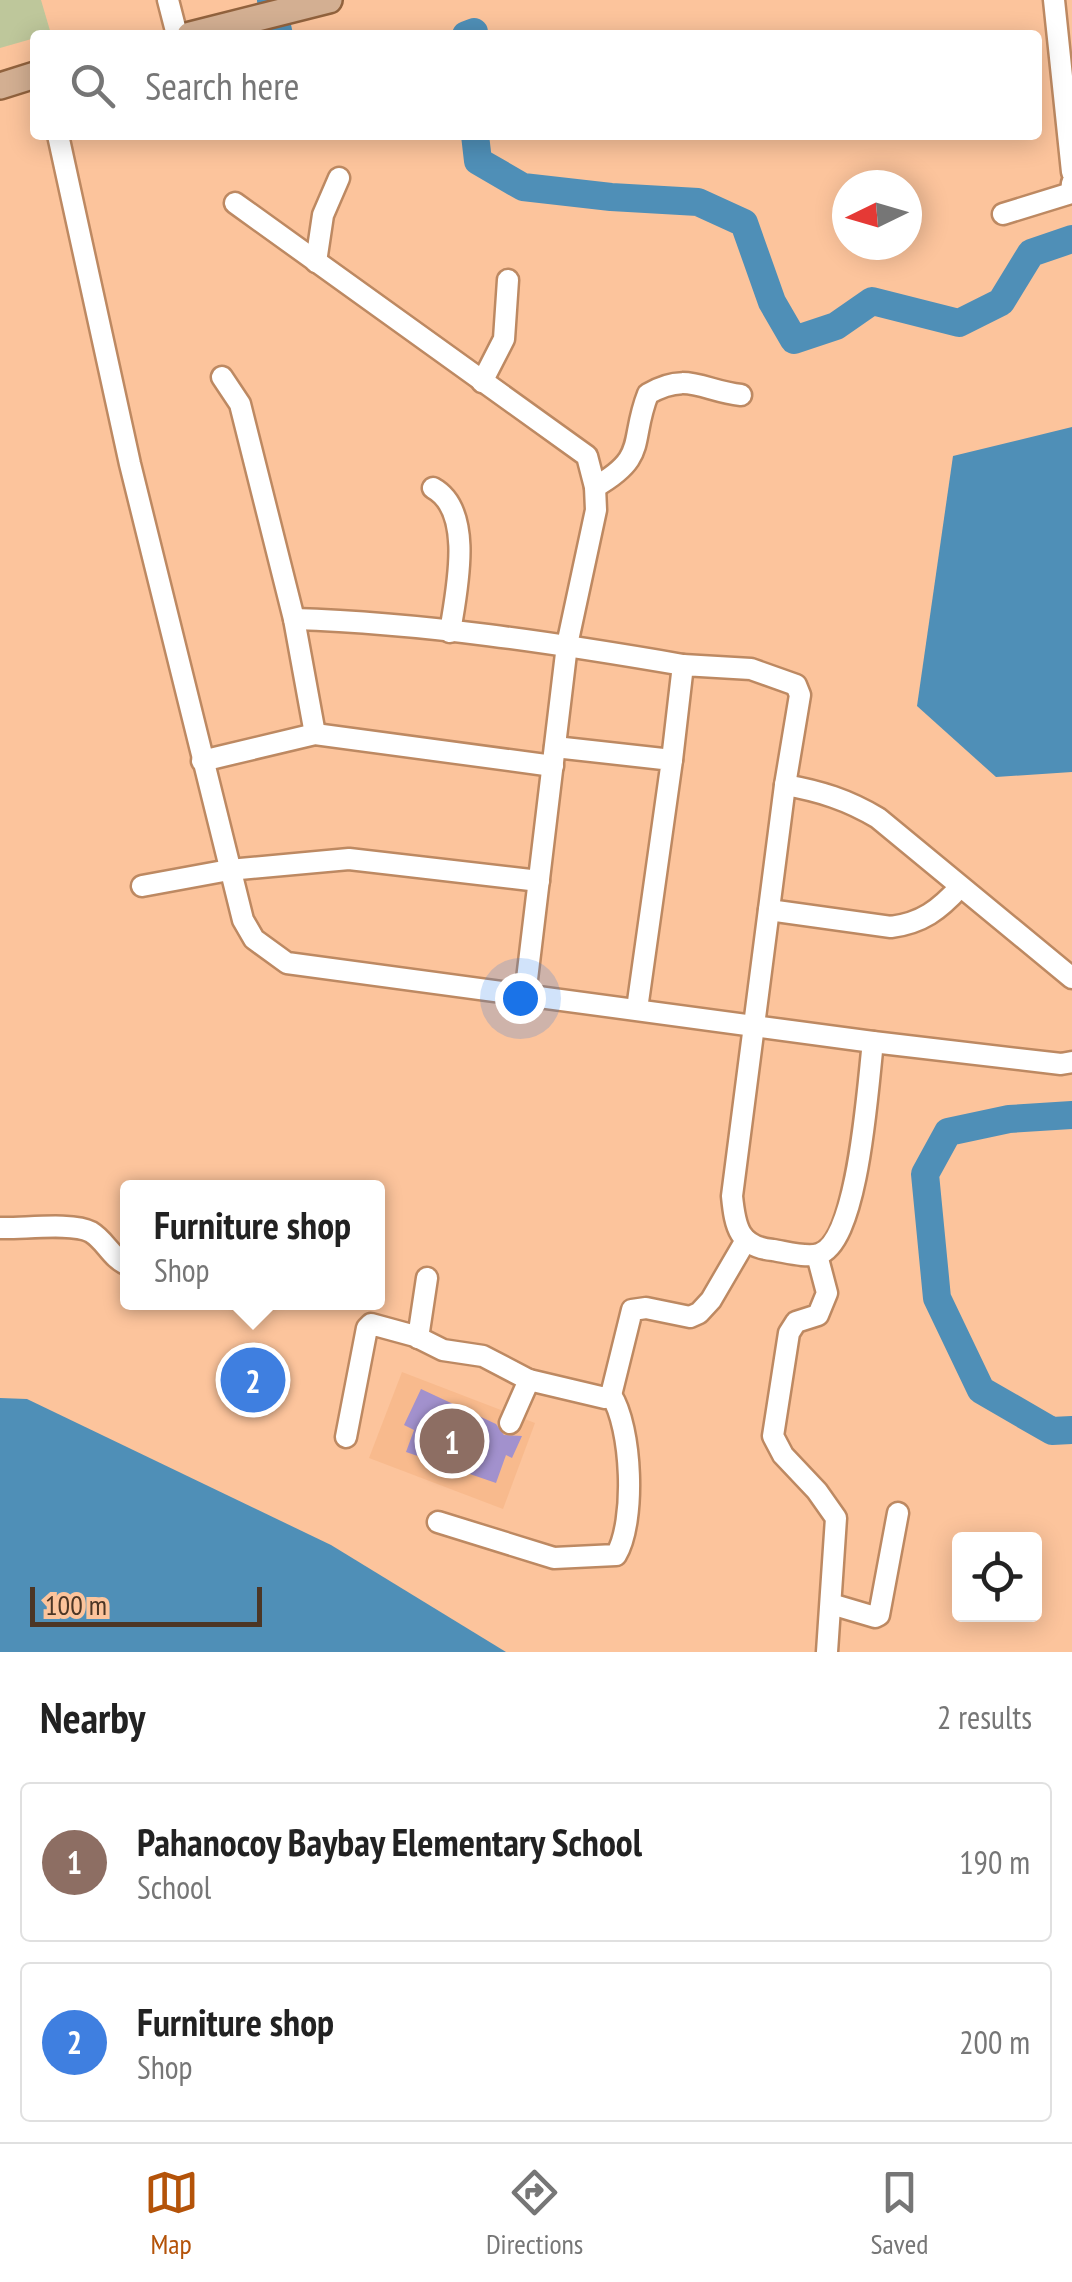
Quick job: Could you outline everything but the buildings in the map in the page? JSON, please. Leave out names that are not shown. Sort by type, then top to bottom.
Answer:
[{"type":"main road","points":[[209,30],[329,0]]},
{"type":"main road","points":[[0,86],[30,77]]},
{"type":"street","points":[[168,0],[176,30]]},
{"type":"street","points":[[1054,0],[1072,172]]},
{"type":"street","points":[[59,140],[130,464],[202,761],[242,920],[254,939],[287,962],[874,1042],[1061,1064],[1072,1062]]},
{"type":"street","points":[[316,262],[323,215],[339,178]]},
{"type":"street","points":[[1003,214],[1062,197],[1070,193],[1072,183]]},
{"type":"street","points":[[235,203],[587,456],[596,510],[567,645],[524,996]]},
{"type":"street","points":[[482,382],[504,338],[508,280]]},
{"type":"street","points":[[222,377],[240,404],[294,619],[315,734]]},
{"type":"street","points":[[595,487],[620,471],[632,456],[638,445],[648,394],[672,383],[692,382],[742,396]]},
{"type":"street","points":[[433,488],[452,505],[458,540],[459,569],[450,632]]},
{"type":"street","points":[[294,619],[344,620],[567,645],[683,666],[751,669],[796,685],[800,696],[732,1196],[734,1218],[746,1240],[760,1249],[817,1255],[838,1237],[852,1206],[874,1042]]},
{"type":"street","points":[[637,1009],[683,666]]},
{"type":"street","points":[[202,761],[315,734],[554,756],[672,760]]},
{"type":"street","points":[[785,785],[820,791],[851,802],[878,818],[1072,978]]},
{"type":"street","points":[[142,886],[229,870],[349,860],[538,880]]},
{"type":"street","points":[[769,910],[891,927],[934,914],[960,887]]},
{"type":"street","points":[[0,1228],[86,1230],[120,1261]]},
{"type":"street","points":[[438,1522],[554,1558],[616,1555],[622,1545],[628,1483],[622,1418],[611,1395],[632,1310],[646,1308],[690,1316],[700,1313],[746,1240]]},
{"type":"street","points":[[817,1255],[827,1292],[818,1314],[796,1322],[789,1333],[774,1436],[783,1454],[827,1502],[836,1518],[827,1652]]},
{"type":"street","points":[[418,1338],[427,1278]]},
{"type":"street","points":[[346,1437],[367,1328],[379,1324],[443,1350],[483,1356],[530,1380],[595,1398],[611,1395]]},
{"type":"street","points":[[510,1423],[530,1380]]},
{"type":"street","points":[[832,1604],[875,1617],[879,1614],[898,1513]]},
{"type":"shaded area","points":[[402,1372],[535,1423],[503,1509],[369,1458]]},
{"type":"green space","points":[[0,0],[41,0],[50,30],[30,30],[30,39],[0,48]]},
{"type":"water","points":[[1072,427],[1072,772],[996,777],[917,706],[953,456]]},
{"type":"water","points":[[0,1398],[27,1399],[331,1545],[506,1652],[0,1652]]},
{"type":"waterway","points":[[271,0],[278,30]]},
{"type":"waterway","points":[[476,140],[478,161],[523,187],[698,202],[744,223],[772,302],[794,340],[836,326],[872,301],[959,323],[1001,302],[1031,253],[1072,239]]},
{"type":"waterway","points":[[1072,1115],[1009,1119],[948,1132],[925,1174],[937,1298],[981,1390],[1052,1431],[1072,1430]]},
{"type":"place","name":"Furniture shop","points":[[253,1380]]},
{"type":"place","name":"Pahanocoy Baybay Elementary School","points":[[452,1441]]}]
